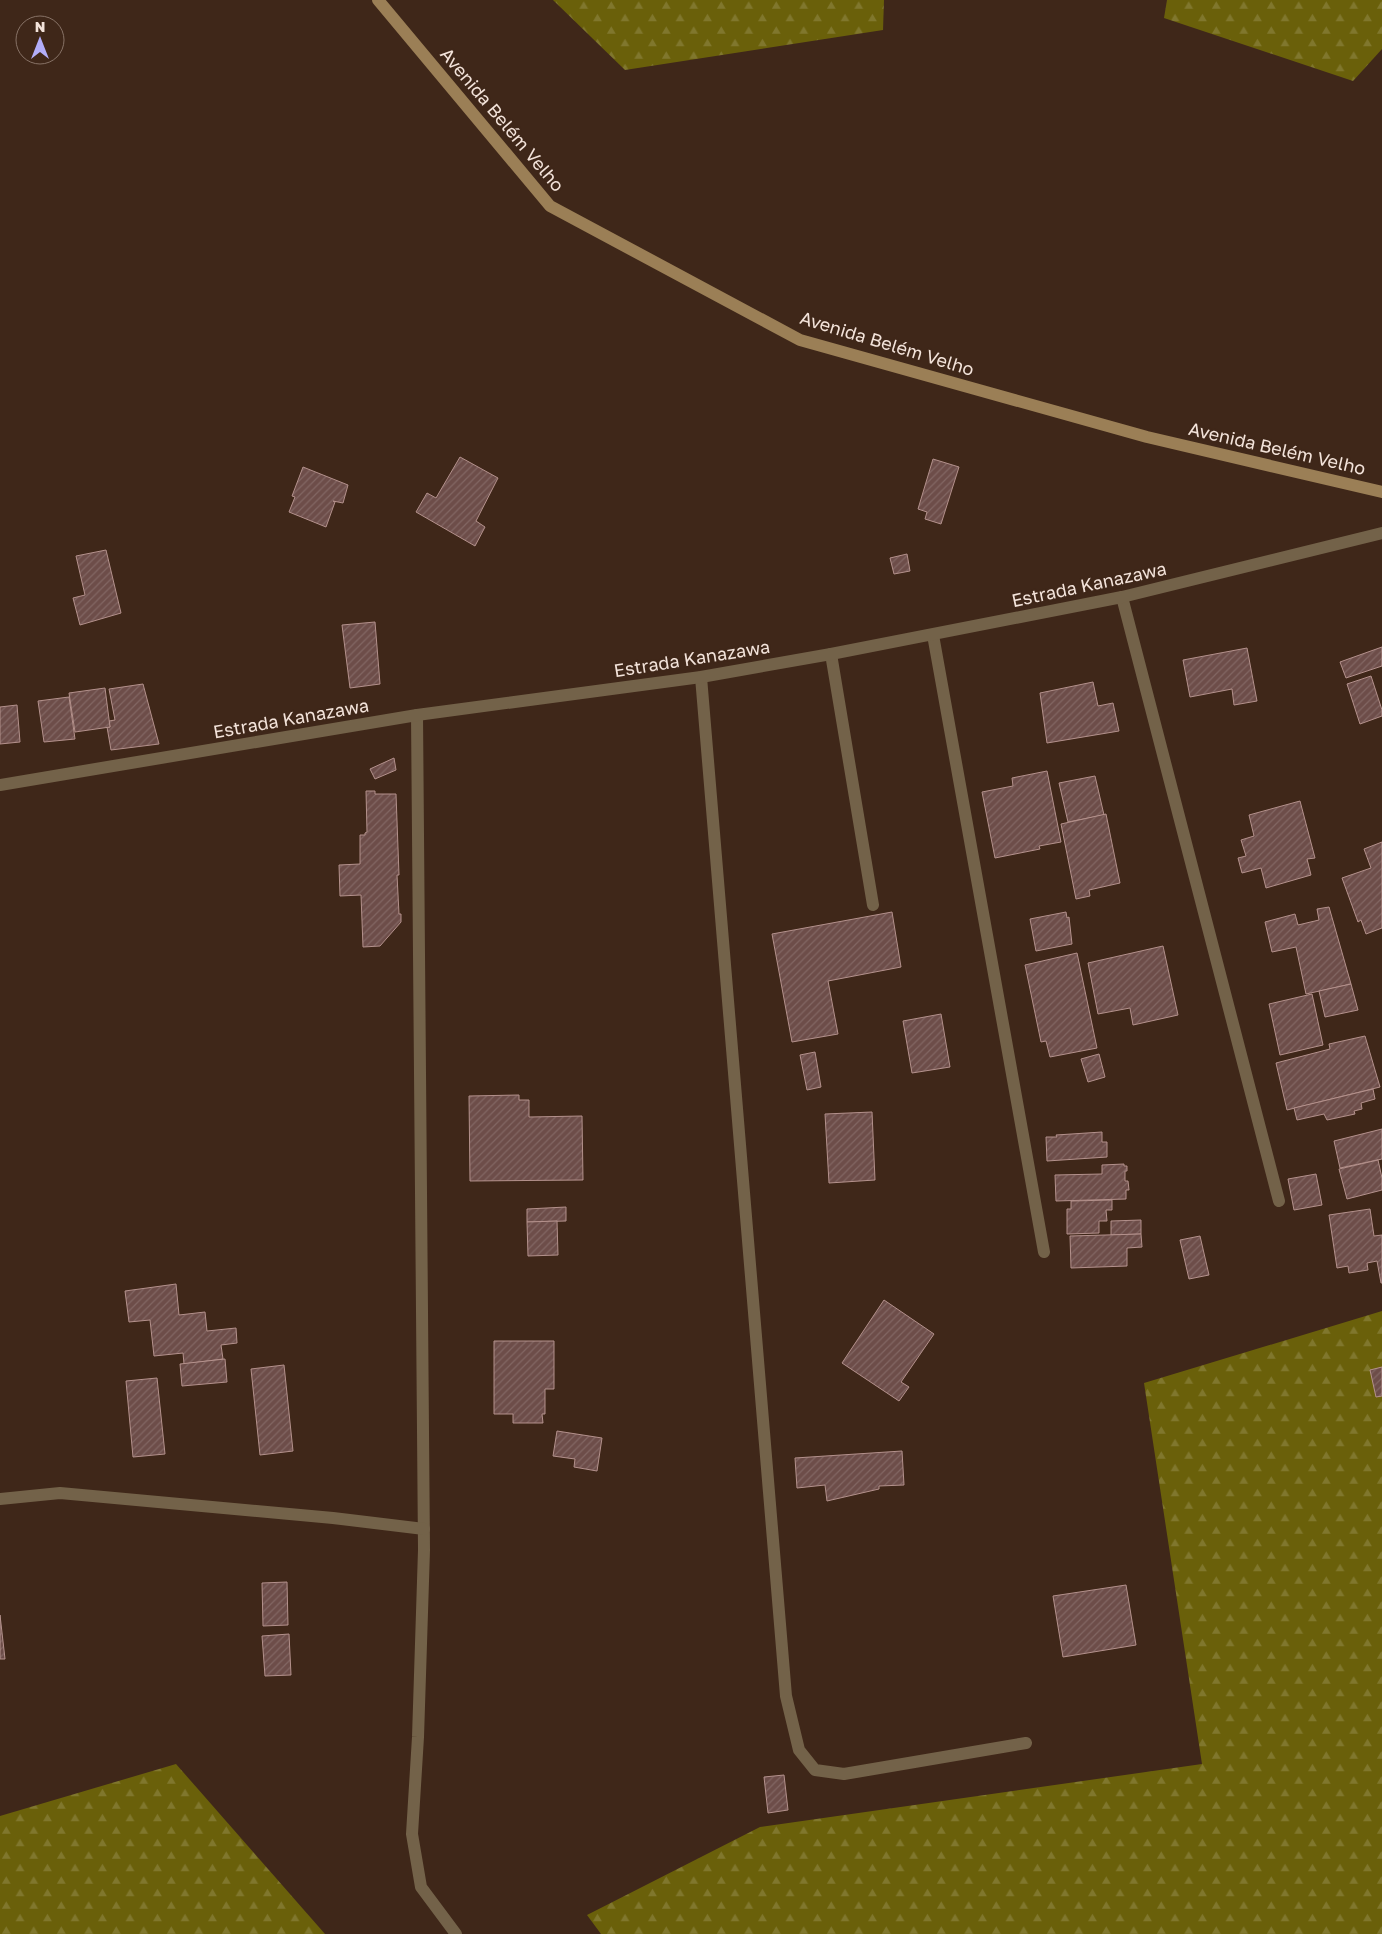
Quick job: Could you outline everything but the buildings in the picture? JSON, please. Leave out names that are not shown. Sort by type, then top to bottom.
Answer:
[{"type":"main road","name":"Avenida Belém Velho","points":[[378,0],[550,206],[800,340],[1147,437],[1382,492]]},
{"type":"street","name":"Estrada Kanazawa","points":[[0,786],[417,715],[701,677],[831,654],[1122,597],[1382,533]]},
{"type":"street","points":[[1122,597],[1279,1201]]},
{"type":"street","points":[[934,635],[1044,1252]]},
{"type":"street","points":[[831,654],[873,905]]},
{"type":"street","points":[[701,677],[786,1696],[799,1750],[815,1770],[844,1774],[1026,1743]]},
{"type":"street","points":[[417,715],[424,1529],[418,1737],[412,1834],[421,1887],[456,1934]]},
{"type":"street","points":[[0,1499],[60,1493],[323,1517],[424,1529]]},
{"type":"green space","points":[[553,0],[884,0],[883,30],[625,70]]},
{"type":"green space","points":[[1167,0],[1382,0],[1382,49],[1353,81],[1164,18]]},
{"type":"green space","points":[[1382,1311],[1382,1934],[601,1934],[587,1915],[760,1827],[1202,1764],[1144,1383]]},
{"type":"green space","points":[[176,1764],[325,1934],[0,1934],[0,1816]]}]
